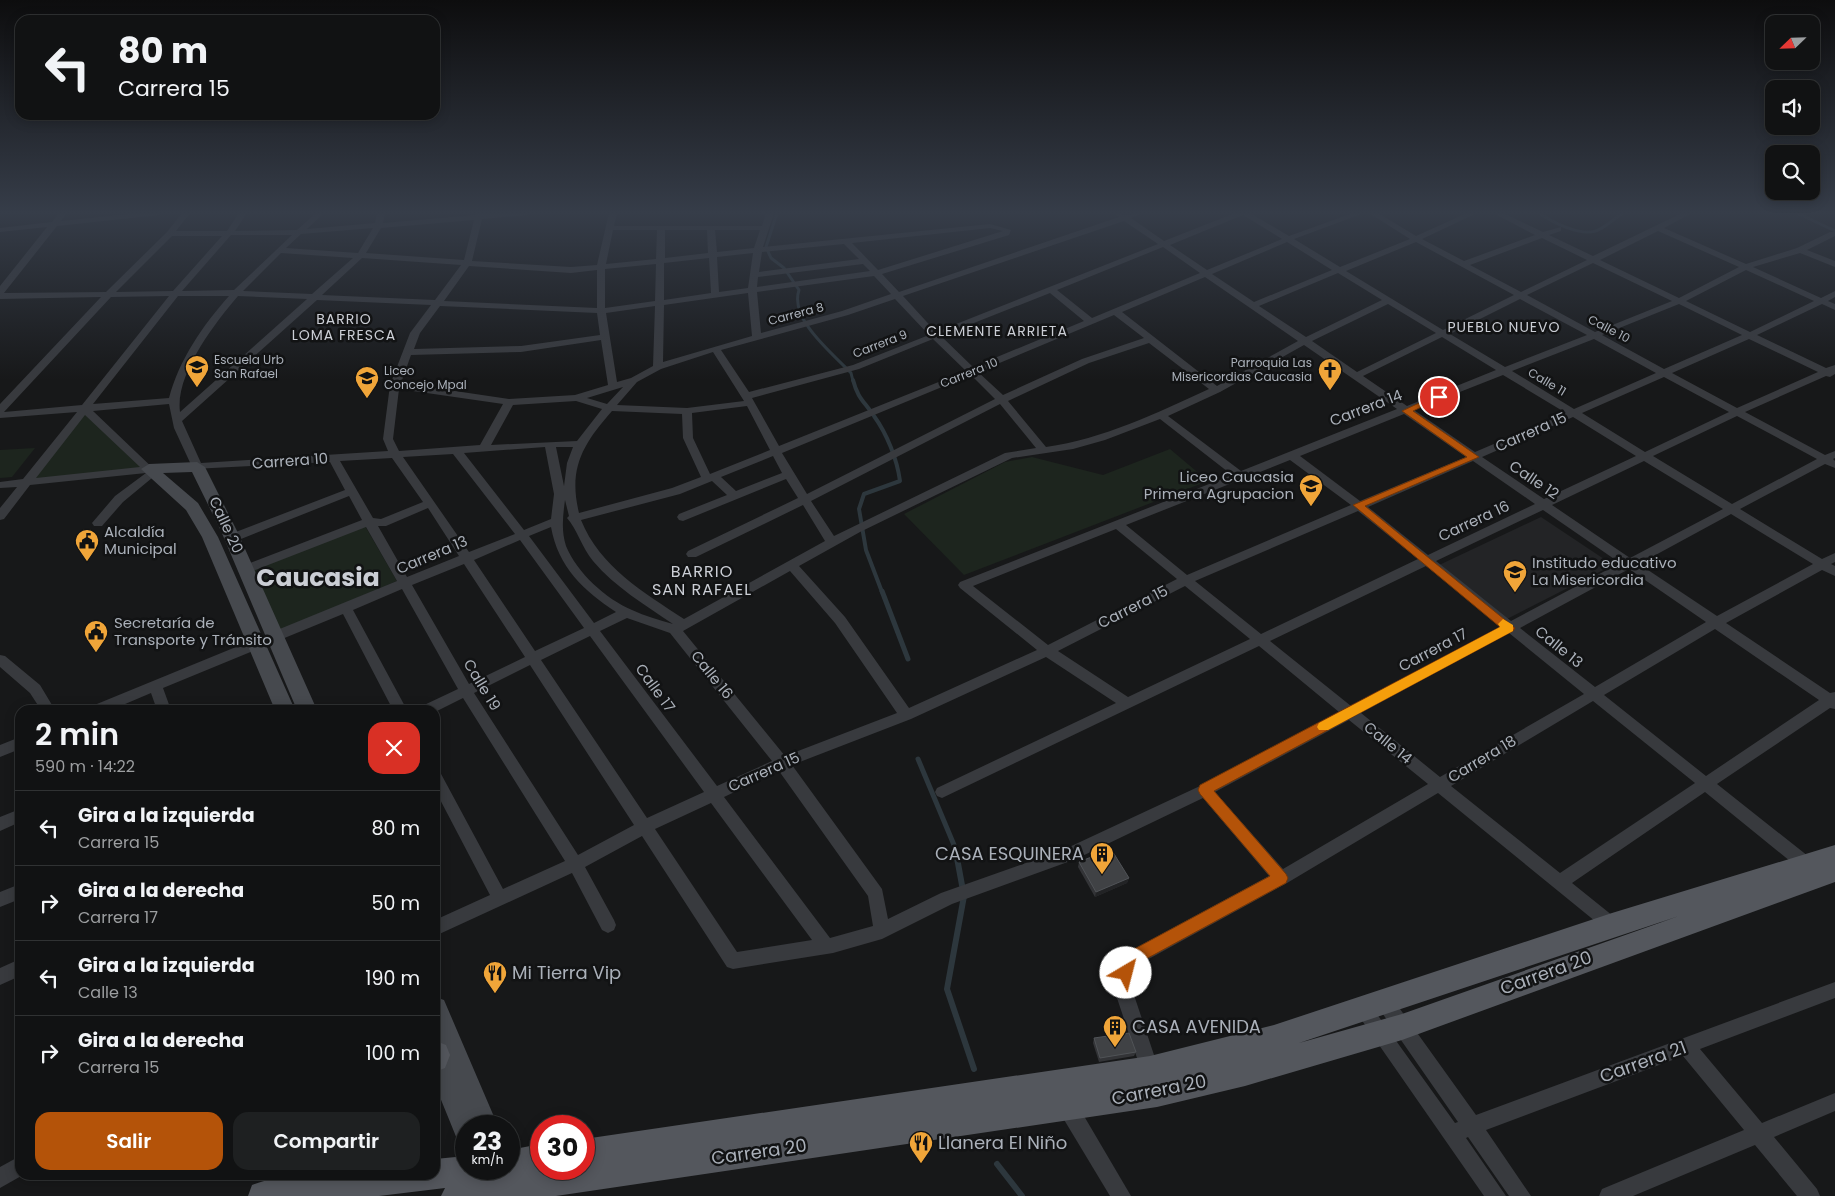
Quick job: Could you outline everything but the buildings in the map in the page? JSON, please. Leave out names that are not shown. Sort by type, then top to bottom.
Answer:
[{"type":"main road","name":"Carrera 20","points":[[595,1151],[1150,1070],[1274,1038],[1612,925],[1835,855]]},
{"type":"main road","name":"Carrera 20","points":[[520,1175],[1067,1106],[1175,1089],[1245,1072],[1390,1030],[1835,872]]},
{"type":"main road","name":"Carrera 20","points":[[440,1175],[455,1176]]},
{"type":"main road","points":[[263,1196],[371,1180]]},
{"type":"street","points":[[0,293],[19,269]]},
{"type":"street","points":[[0,410],[135,269]]},
{"type":"street","points":[[0,516],[86,410],[176,293],[197,269]]},
{"type":"street","points":[[200,473],[177,420],[173,401],[184,369],[209,324],[261,269]]},
{"type":"street","points":[[177,420],[346,269]]},
{"type":"street","points":[[462,269],[435,303],[415,333],[395,385],[388,439],[395,454],[430,503],[465,559],[644,827]]},
{"type":"street","points":[[553,269],[582,269]]},
{"type":"street","points":[[601,269],[601,311],[613,387]]},
{"type":"street","points":[[658,367],[660,269]]},
{"type":"street","points":[[714,269],[716,294]]},
{"type":"street","points":[[756,337],[752,291],[757,269]]},
{"type":"street","points":[[755,275],[811,269]]},
{"type":"street","points":[[872,269],[935,336],[1001,399],[1043,450]]},
{"type":"street","points":[[0,293],[237,293],[601,311],[659,301],[752,291],[876,273],[890,269]]},
{"type":"street","name":"Carrera 8","points":[[634,380],[658,367],[715,348],[813,323],[973,269]]},
{"type":"street","name":"Carrera 9","points":[[395,385],[509,402],[576,398],[610,408],[687,411],[748,400],[856,367],[1102,269]]},
{"type":"street","name":"Calle 12","points":[[1199,269],[1833,701]]},
{"type":"street","name":"Carrera 10","points":[[573,518],[676,491],[872,413],[1219,269]]},
{"type":"street","points":[[1253,305],[1343,269]]},
{"type":"street","name":"Calle 10","points":[[1473,269],[1737,412],[1832,459]]},
{"type":"street","points":[[1356,376],[1444,334],[1519,294],[1575,269]]},
{"type":"street","points":[[1613,269],[1832,372]]},
{"type":"street","name":"Carrera 14","points":[[1047,651],[964,585],[1290,454],[1406,411],[1504,370],[1680,301],[1742,269]]},
{"type":"street","points":[[1750,269],[1835,307]]},
{"type":"street","name":"Calle 11","points":[[1340,270],[1732,509],[1831,564]]},
{"type":"street","points":[[1052,289],[1091,322]]},
{"type":"street","name":"Carrera 15","points":[[440,926],[575,864],[644,827],[712,794],[782,763],[906,715],[1047,651],[1186,580],[1474,457],[1748,334],[1788,318],[1835,294]]},
{"type":"street","points":[[550,444],[560,494],[556,521],[560,544],[573,569],[596,593],[626,613],[679,628],[832,542],[1009,455],[1069,447],[1101,438],[1161,415],[1216,390],[1305,341],[1389,300]]},
{"type":"street","points":[[1116,312],[1216,390]]},
{"type":"street","points":[[408,352],[521,350],[604,337]]},
{"type":"street","points":[[692,554],[894,456],[1001,399],[1110,350],[1151,340]]},
{"type":"street","points":[[715,348],[748,400],[788,474],[832,542]]},
{"type":"street","name":"Carrera 16","points":[[942,792],[1737,412],[1832,372]]},
{"type":"street","points":[[576,398],[634,380]]},
{"type":"street","name":"Calle 16","points":[[634,380],[580,444],[568,480],[573,518],[588,548],[613,576],[679,628],[782,763],[876,894],[882,930]]},
{"type":"street","points":[[0,415],[86,410],[173,401]]},
{"type":"street","points":[[484,448],[509,402]]},
{"type":"street","points":[[86,410],[151,471],[119,499],[98,523]]},
{"type":"street","points":[[687,411],[688,438],[711,477],[735,496]]},
{"type":"street","points":[[1161,415],[1239,475]]},
{"type":"street","name":"Carrera 10","points":[[0,485],[151,471],[200,473],[333,458],[550,444],[580,444]]},
{"type":"street","name":"Calle 17","points":[[456,450],[522,535],[826,946]]},
{"type":"street","name":"Calle 13","points":[[1290,454],[1358,505],[1425,561],[1807,865]]},
{"type":"street","name":"Calle 19","points":[[333,458],[466,691],[575,864],[608,925]]},
{"type":"street","name":"Carrera 17","points":[[644,827],[733,961],[826,946],[882,930],[947,898],[980,888],[1070,854],[1205,790],[1732,509],[1832,459]]},
{"type":"street","name":"Calle 20","points":[[151,471],[192,507],[210,537],[283,705]]},
{"type":"street","name":"Calle 20","points":[[200,473],[246,568],[304,705]]},
{"type":"street","points":[[683,517],[788,474]]},
{"type":"street","points":[[232,538],[352,491]]},
{"type":"street","points":[[246,568],[370,521],[382,523],[430,503]]},
{"type":"street","name":"Carrera 13","points":[[111,705],[556,521]]},
{"type":"street","name":"Calle 14","points":[[1117,524],[1612,925]]},
{"type":"street","name":"Carrera 18","points":[[1150,1070],[1122,986],[1129,961],[1281,878],[1715,622],[1831,564]]},
{"type":"street","points":[[792,565],[840,620],[906,715]]},
{"type":"street","points":[[346,608],[397,705]]},
{"type":"street","points":[[437,705],[626,613]]},
{"type":"street","points":[[1047,651],[1127,703]]},
{"type":"street","points":[[1,664],[35,690],[45,705]]},
{"type":"street","points":[[156,687],[162,705]]},
{"type":"street","points":[[1560,882],[1833,701]]},
{"type":"street","points":[[0,752],[15,745]]},
{"type":"street","points":[[440,785],[500,899]]},
{"type":"street","points":[[1205,790],[1281,878]]},
{"type":"street","points":[[0,824],[15,817]]},
{"type":"street","points":[[0,900],[15,893]]},
{"type":"street","points":[[0,977],[15,970]]},
{"type":"street","name":"Carrera 21","points":[[1452,1134],[1835,990]]},
{"type":"street","points":[[1374,1005],[1452,1134],[1496,1196]]},
{"type":"street","points":[[440,1021],[480,1115]]},
{"type":"street","points":[[1390,1030],[1472,1126],[1521,1196]]},
{"type":"street","points":[[1686,1046],[1810,1196]]},
{"type":"street","points":[[440,1067],[460,1115]]},
{"type":"street","points":[[1609,1196],[1835,1102]]},
{"type":"street","points":[[1067,1106],[1121,1196]]},
{"type":"street","points":[[0,1178],[15,1169]]},
{"type":"shaded area","points":[[85,414],[143,468],[31,480]]},
{"type":"shaded area","points":[[35,448],[12,477],[0,478],[0,450]]},
{"type":"shaded area","points":[[1170,449],[1208,481],[964,575],[904,514],[1005,462],[1032,457],[1103,475]]},
{"type":"shaded area","name":"Institudo educativo La Misericordia","points":[[1541,517],[1613,565],[1507,619],[1437,566]]},
{"type":"shaded area","points":[[365,526],[397,581],[279,631],[252,570]]},
{"type":"waterway","points":[[785,269],[799,290],[800,312],[806,324],[824,346],[851,373],[853,381]]},
{"type":"waterway","points":[[853,380],[859,396],[879,423],[887,439],[894,456],[900,481],[864,494],[859,509],[866,550],[882,592]]},
{"type":"waterway","points":[[882,591],[908,659]]},
{"type":"waterway","points":[[918,759],[954,845],[957,859]]},
{"type":"waterway","points":[[957,858],[964,896],[947,989],[974,1069]]},
{"type":"waterway","points":[[997,1164],[1022,1196]]},
{"type":"slow traffic","points":[[1323,727],[1509,628],[1503,624]]},
{"type":"place","name":"Escuela Urb San Rafael","points":[[197,388]]},
{"type":"place","name":"Parroquia Las Misericordias Caucasia","points":[[1330,391]]},
{"type":"place","name":"Liceo Concejo Mpal","points":[[367,399]]},
{"type":"place","name":"Liceo Caucasia Primera Agrupacion","points":[[1311,507]]},
{"type":"place","name":"Alcaldía Municipal","points":[[87,562]]},
{"type":"place","name":"Institudo educativo La Misericordia","points":[[1515,593]]},
{"type":"place","name":"Secretaría de Transporte y Tránsito","points":[[96,653]]},
{"type":"place","name":"CASA ESQUINERA","points":[[1102,875]]},
{"type":"place","name":"Mi Tierra Vip","points":[[495,994]]},
{"type":"place","name":"CASA AVENIDA","points":[[1115,1048]]},
{"type":"place","name":"Llanera El Niño","points":[[921,1164]]},
{"type":"district","name":"PUEBLO NUEVO","points":[[1504,327]]},
{"type":"district","name":"BARRIO LOMA FRESCA","points":[[344,328]]},
{"type":"district","name":"CLEMENTE ARRIETA","points":[[997,331]]},
{"type":"district","name":"Caucasia","points":[[318,577]]},
{"type":"district","name":"BARRIO SAN RAFAEL","points":[[702,580]]},
{"type":"route","points":[[1126,973],[1129,961],[1281,878],[1205,790],[1509,628],[1358,505],[1474,457],[1406,411],[1439,397]]}]
